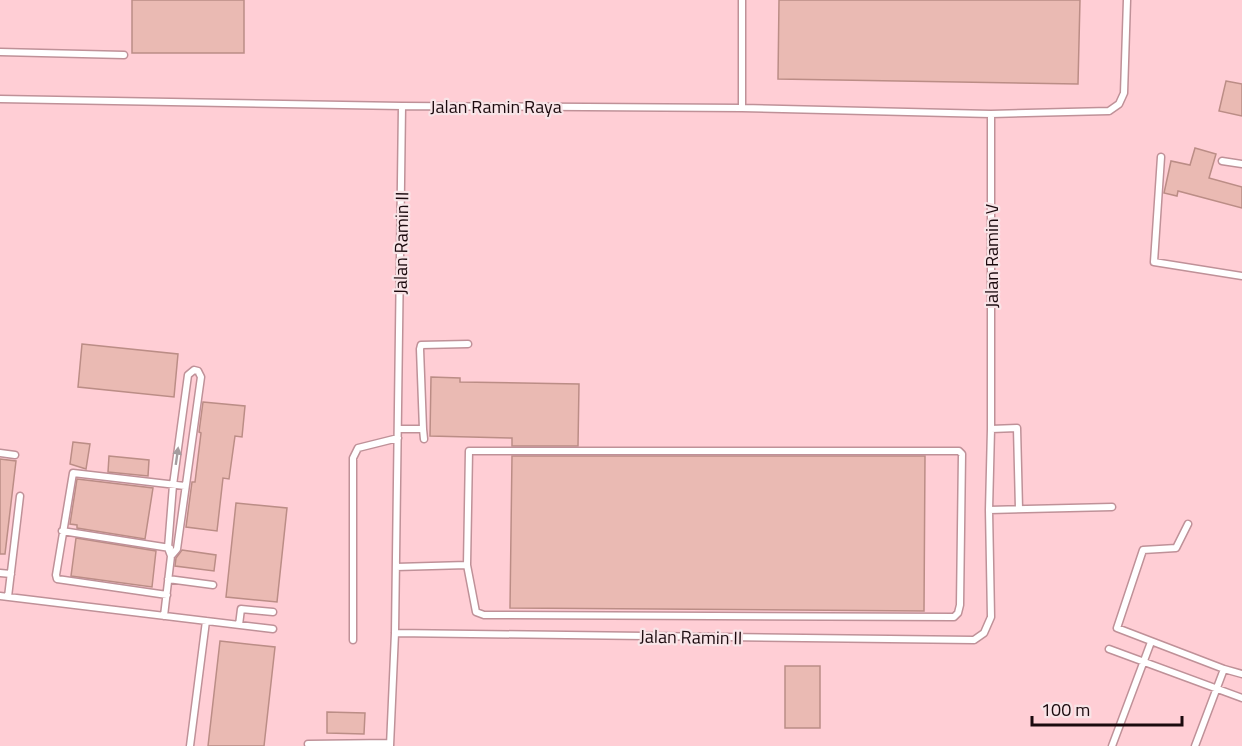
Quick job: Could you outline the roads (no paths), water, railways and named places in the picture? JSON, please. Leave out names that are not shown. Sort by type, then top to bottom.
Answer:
[{"type":"lane","points":[[742,0],[742,108]]},
{"type":"lane","points":[[991,114],[1109,111],[1115,107],[1123,98],[1124,93],[1127,0]]},
{"type":"lane","points":[[0,52],[124,55]]},
{"type":"lane","name":"Jalan Ramin Raya","points":[[0,99],[402,106],[742,108],[991,114]]},
{"type":"lane","name":"Jalan Ramin II","points":[[390,744],[395,633],[402,106]]},
{"type":"lane","name":"Jalan Ramin V","points":[[984,633],[991,617],[988,510],[991,429],[991,114]]},
{"type":"lane","points":[[1161,157],[1154,262],[1242,276]]},
{"type":"lane","points":[[1222,160],[1242,164]]},
{"type":"lane","points":[[424,439],[420,347],[468,344]]},
{"type":"lane","points":[[164,616],[171,556],[168,548],[173,485],[188,375],[194,370],[198,371],[201,377],[177,549],[171,556]]},
{"type":"lane","points":[[991,429],[1017,428],[1019,509]]},
{"type":"lane","points":[[398,429],[423,429]]},
{"type":"lane","points":[[352,640],[353,458],[358,448],[398,438]]},
{"type":"lane","points":[[469,451],[959,451],[961,453],[961,594],[958,613],[954,617],[484,615],[476,612],[467,565],[469,451]]},
{"type":"lane","points":[[0,453],[15,455]]},
{"type":"lane","points":[[167,595],[57,579],[62,531],[73,473],[185,486]]},
{"type":"lane","points":[[8,597],[20,496]]},
{"type":"lane","points":[[988,510],[1112,507]]},
{"type":"lane","points":[[1188,524],[1177,548],[1143,550],[1116,626],[1117,629],[1242,674]]},
{"type":"lane","points":[[62,531],[177,549]]},
{"type":"lane","points":[[396,567],[467,565]]},
{"type":"lane","points":[[0,573],[11,574]]},
{"type":"lane","points":[[168,579],[213,585]]},
{"type":"lane","points":[[0,596],[273,629]]},
{"type":"lane","points":[[239,625],[241,609],[273,612]]},
{"type":"lane","points":[[190,746],[206,621]]},
{"type":"lane","name":"Jalan Ramin II","points":[[395,633],[974,640],[984,633]]},
{"type":"lane","points":[[1112,746],[1151,642]]},
{"type":"lane","points":[[1109,649],[1242,698]]},
{"type":"lane","points":[[1195,746],[1224,669]]},
{"type":"lane","points":[[308,744],[390,744]]}]
